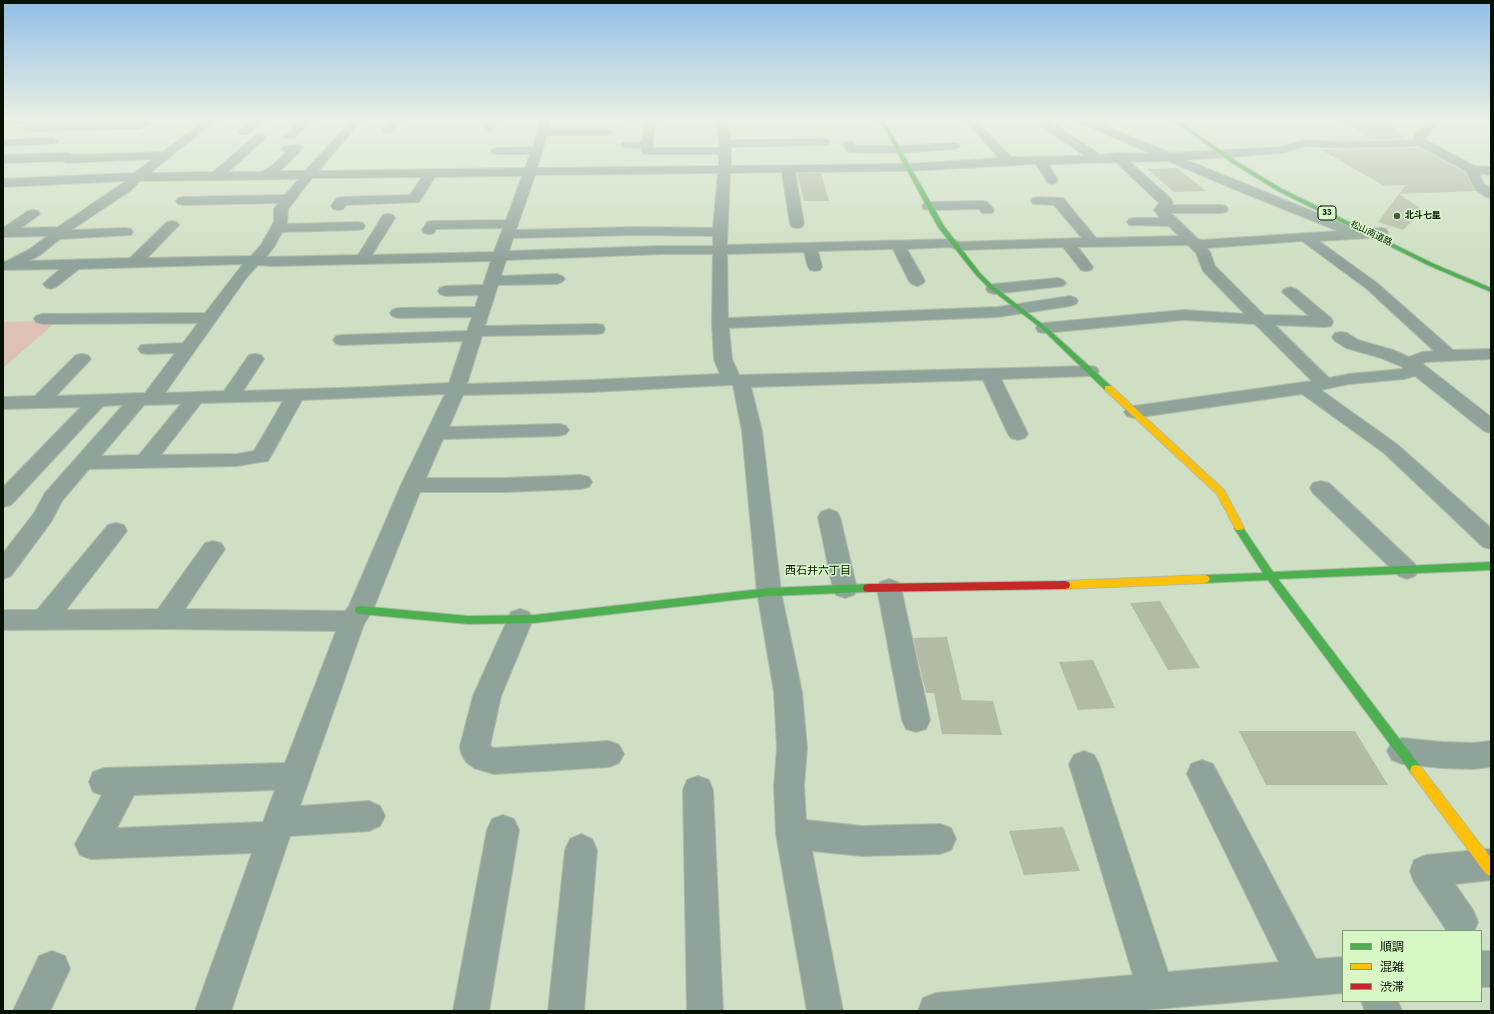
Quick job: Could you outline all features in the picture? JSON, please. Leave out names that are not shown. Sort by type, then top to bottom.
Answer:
[{"type":"main road","name":"松山南道路","points":[[1248,166],[1280,190],[1432,265],[1491,290]]},
{"type":"main road","points":[[907,167],[940,225],[967,261],[994,289],[1044,328],[1221,492],[1236,524],[1271,577],[1490,866]]},
{"type":"main road","name":"松山南道路","points":[[1286,183],[1332,208],[1370,234],[1491,280]]},
{"type":"main road","points":[[356,615],[468,620],[534,619],[769,592],[889,588],[1031,587],[1491,566]]},
{"type":"street","points":[[4,266],[35,252],[75,220],[126,188],[151,166]]},
{"type":"street","points":[[216,176],[227,166]]},
{"type":"street","points":[[265,175],[279,166]]},
{"type":"street","points":[[3,570],[43,517],[53,498],[83,463],[145,399],[187,348],[242,274],[267,246],[281,222],[281,209],[316,166]]},
{"type":"street","points":[[5,184],[137,177],[265,175],[341,166]]},
{"type":"street","points":[[392,173],[396,166]]},
{"type":"street","points":[[213,1011],[295,776],[356,615],[412,485],[456,389],[532,166]]},
{"type":"street","points":[[724,166],[720,232],[720,323],[723,359],[736,380],[752,431],[769,592],[788,692],[792,748],[788,786],[792,834],[825,1011]]},
{"type":"street","points":[[314,169],[392,173],[430,173],[918,166]]},
{"type":"street","points":[[1044,166],[1052,180]]},
{"type":"street","points":[[1128,166],[1165,201],[1166,203],[1162,209]]},
{"type":"street","points":[[1192,166],[1297,211],[1370,234]]},
{"type":"street","points":[[1466,166],[1471,169],[1491,171]]},
{"type":"street","points":[[788,169],[797,224]]},
{"type":"street","points":[[1471,169],[1479,186],[1491,194]]},
{"type":"street","points":[[338,206],[342,201],[414,199],[430,173]]},
{"type":"street","points":[[31,192],[47,181]]},
{"type":"street","points":[[183,201],[290,199]]},
{"type":"street","points":[[1038,201],[1058,201],[1092,242]]},
{"type":"street","points":[[929,206],[982,205],[987,210]]},
{"type":"street","points":[[1162,209],[1220,209]]},
{"type":"street","points":[[1162,209],[1162,212],[1194,242],[1202,252],[1208,268],[1260,319],[1315,386],[1392,449],[1491,541]]},
{"type":"street","points":[[4,233],[33,214]]},
{"type":"street","points":[[362,260],[388,218]]},
{"type":"street","points":[[1134,222],[1172,222]]},
{"type":"street","points":[[135,262],[172,225]]},
{"type":"street","points":[[429,230],[432,225],[510,229],[720,232]]},
{"type":"street","points":[[278,228],[358,226]]},
{"type":"street","points":[[4,233],[126,232]]},
{"type":"street","points":[[4,266],[244,260],[362,260],[661,250],[810,247],[862,252],[898,245],[1184,240],[1202,244],[1305,236],[1370,234]]},
{"type":"street","points":[[1305,236],[1372,286],[1448,355]]},
{"type":"street","points":[[1151,241],[1164,254]]},
{"type":"street","points":[[1067,243],[1086,267]]},
{"type":"street","points":[[898,245],[908,274]]},
{"type":"street","points":[[810,247],[815,267]]},
{"type":"street","points":[[51,284],[75,264]]},
{"type":"street","points":[[342,340],[482,310],[557,279]]},
{"type":"street","points":[[994,289],[1058,283]]},
{"type":"street","points":[[446,292],[482,310]]},
{"type":"street","points":[[1044,328],[1184,315],[1325,322],[1290,292]]},
{"type":"street","points":[[720,323],[990,312],[1070,301]]},
{"type":"street","points":[[398,314],[482,310],[589,326]]},
{"type":"street","points":[[42,319],[209,318]]},
{"type":"street","points":[[1341,337],[1352,344],[1388,354],[1413,365],[1491,427]]},
{"type":"street","points":[[147,349],[187,348]]},
{"type":"street","points":[[1134,412],[1315,386],[1349,379],[1404,374],[1408,372],[1417,359],[1422,357],[1448,355],[1487,358]]},
{"type":"street","points":[[40,402],[82,359]]},
{"type":"street","points":[[230,396],[255,359]]},
{"type":"street","points":[[3,418],[11,403],[591,386],[736,380],[1090,371]]},
{"type":"street","points":[[989,374],[1018,434]]},
{"type":"street","points":[[83,463],[237,460],[261,456],[296,394]]},
{"type":"street","points":[[145,462],[196,397]]},
{"type":"street","points":[[3,500],[98,400]]},
{"type":"street","points":[[436,433],[559,430]]},
{"type":"street","points":[[412,485],[504,486],[581,482]]},
{"type":"street","points":[[1321,488],[1407,570]]},
{"type":"street","points":[[830,517],[845,589]]},
{"type":"street","points":[[44,619],[116,531]]},
{"type":"street","points":[[165,619],[213,549]]},
{"type":"street","points":[[889,588],[916,720]]},
{"type":"street","points":[[3,620],[165,619],[356,615]]},
{"type":"street","points":[[520,619],[487,696],[475,746],[476,753],[484,759],[494,761],[609,754]]},
{"type":"street","points":[[1402,750],[1442,755],[1473,756],[1491,754]]},
{"type":"street","points":[[1084,764],[1156,991]]},
{"type":"street","points":[[1202,774],[1306,977]]},
{"type":"street","points":[[295,776],[115,781],[90,844],[276,829],[369,816]]},
{"type":"street","points":[[698,790],[705,1011]]},
{"type":"street","points":[[471,1011],[503,830]]},
{"type":"street","points":[[792,834],[862,841],[940,838]]},
{"type":"street","points":[[566,1011],[581,850]]},
{"type":"street","points":[[1460,922],[1426,871],[1490,866]]},
{"type":"street","points":[[31,1011],[52,969]]},
{"type":"street","points":[[936,1011],[1306,977],[1342,976]]},
{"type":"street","points":[[1380,1002],[1384,1011]]},
{"type":"shaded area","points":[[57,321],[3,368],[3,322]]},
{"type":"building","points":[[1350,166],[1454,166],[1465,172],[1475,191],[1399,194],[1406,185],[1384,186]]},
{"type":"building","points":[[1177,168],[1206,191],[1174,192],[1147,169]]},
{"type":"building","points":[[797,173],[821,173],[829,201],[804,201]]},
{"type":"building","name":"北斗七星","points":[[1399,194],[1423,210],[1403,230],[1378,222]]},
{"type":"building","points":[[1160,601],[1200,668],[1168,670],[1130,603]]},
{"type":"building","points":[[947,637],[962,700],[993,701],[1002,735],[942,734],[934,693],[926,693],[913,638]]},
{"type":"building","points":[[1093,660],[1115,708],[1078,710],[1059,662]]},
{"type":"building","points":[[1239,731],[1355,731],[1388,785],[1266,785]]},
{"type":"building","points":[[1063,827],[1080,871],[1024,875],[1009,831]]},
{"type":"traffic: fast","points":[[907,166],[941,227],[978,274],[990,286],[1044,328],[1108,388]]},
{"type":"traffic: fast","points":[[1241,166],[1280,190],[1432,265],[1491,290]]},
{"type":"traffic: fast","points":[[1239,528],[1271,577],[1416,770]]},
{"type":"traffic: fast","points":[[1205,579],[1491,566]]},
{"type":"traffic: fast","points":[[360,610],[468,620],[534,619],[769,592],[868,588]]},
{"type":"traffic: slow","points":[[1108,388],[1221,492],[1239,528]]},
{"type":"traffic: slow","points":[[1065,585],[1205,579]]},
{"type":"traffic: slow","points":[[1416,770],[1491,869]]},
{"type":"traffic: jam","points":[[868,588],[1065,585]]},
{"type":"place","name":"北斗七星","points":[[1397,216]]},
{"type":"district","name":"西石井六丁目","points":[[818,572]]}]
